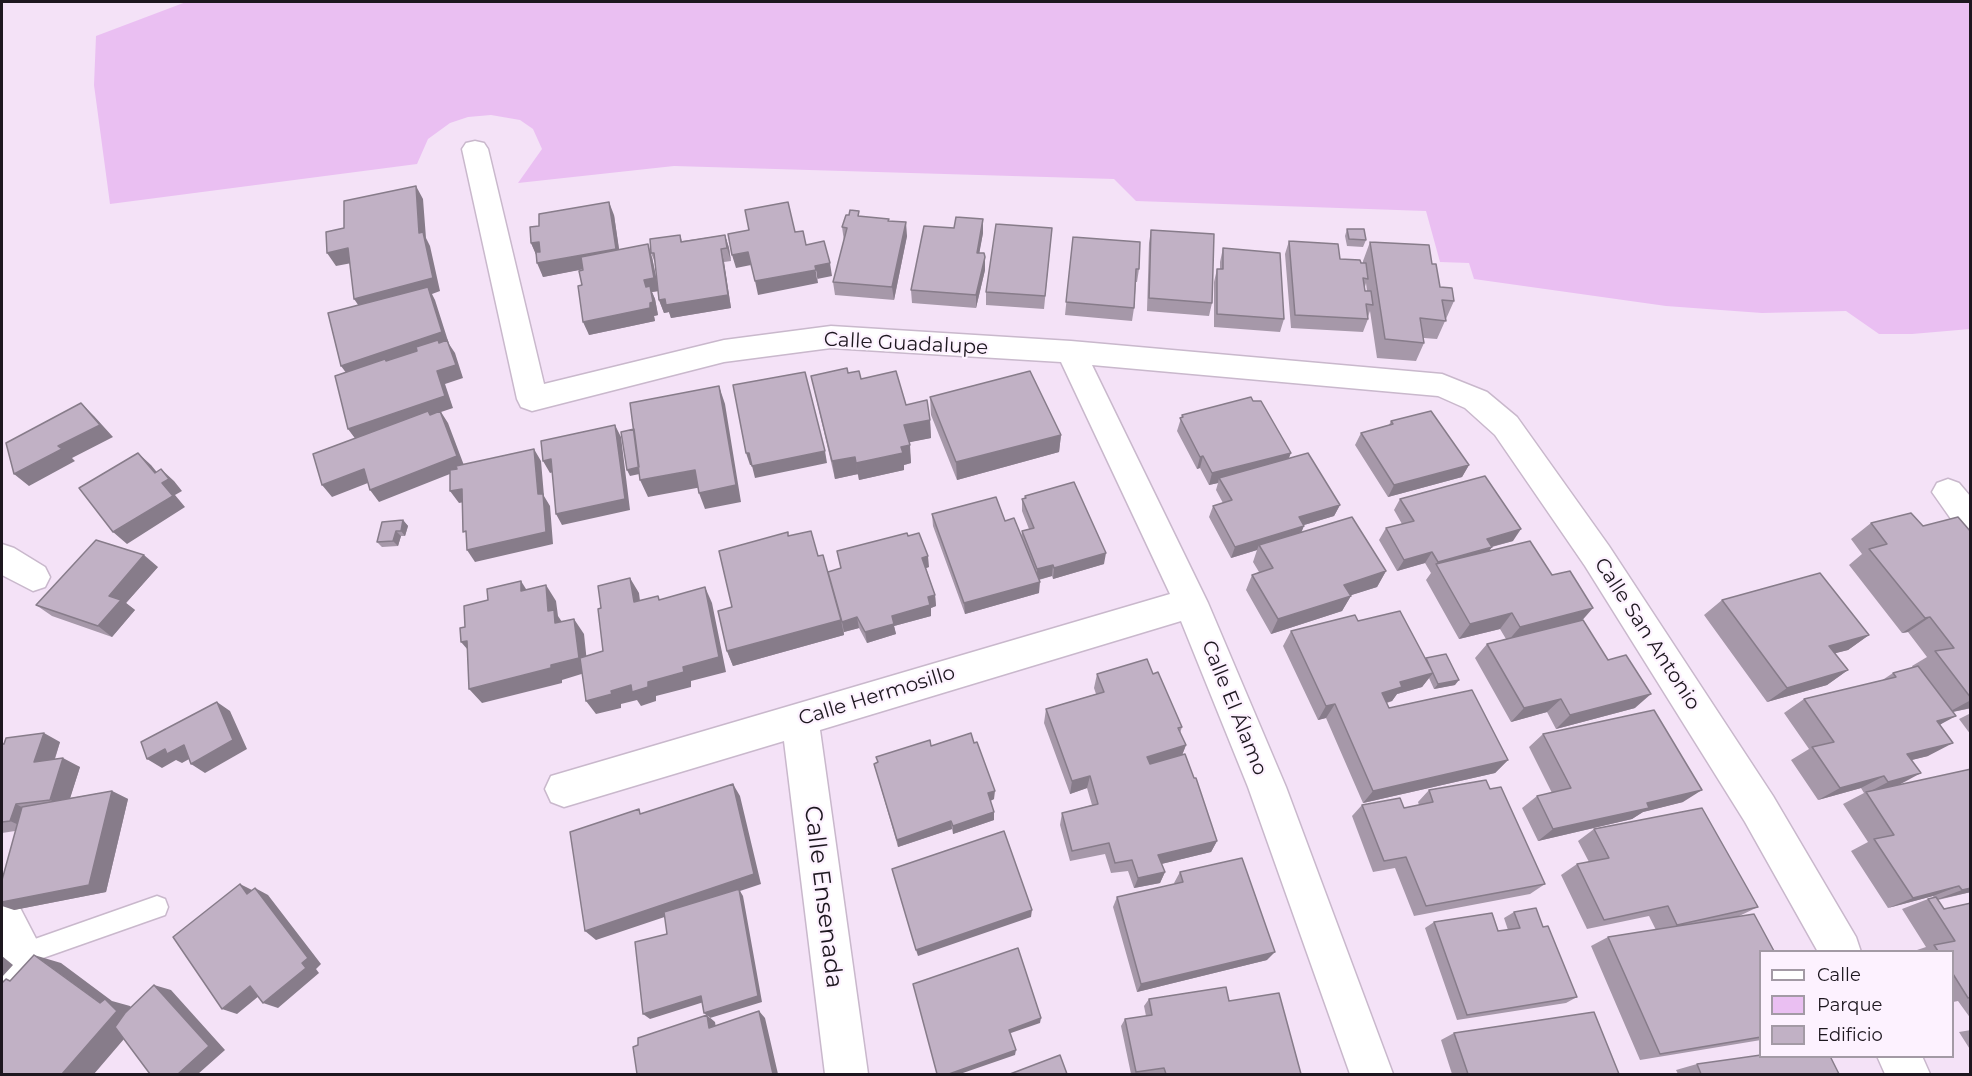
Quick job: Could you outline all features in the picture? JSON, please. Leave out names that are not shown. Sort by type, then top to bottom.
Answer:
[{"type":"street","name":"Calle Guadalupe","points":[[475,149],[532,399],[724,351],[831,337],[1071,352],[1398,381]]},
{"type":"street","name":"Calle El Álamo","points":[[1071,352],[1191,603],[1267,787],[1371,1074]]},
{"type":"street","name":"Calle San Antonio","points":[[1398,381],[1442,385],[1476,400],[1506,426],[1597,556],[1760,809],[1840,950]]},
{"type":"street","points":[[1948,492],[1971,519]]},
{"type":"street","points":[[2,558],[33,577]]},
{"type":"street","name":"Calle Hermosillo","points":[[564,789],[1191,603]]},
{"type":"street","name":"Calle Ensenada","points":[[800,719],[846,1074]]},
{"type":"street","points":[[2,914],[23,954],[14,987],[2,1000]]},
{"type":"street","points":[[1899,1058],[1908,1074]]},
{"type":"lane","points":[[23,954],[157,907]]},
{"type":"green space","points":[[186,2],[1970,2],[1970,329],[1912,334],[1879,334],[1846,311],[1762,313],[1666,306],[1474,279],[1469,263],[1440,262],[1426,211],[1136,201],[1114,179],[674,166],[518,183],[542,149],[533,129],[520,120],[491,115],[468,117],[450,123],[428,139],[417,164],[110,204],[94,85],[96,36]]},
{"type":"building","points":[[416,186],[419,233],[423,232],[433,278],[354,299],[348,248],[327,253],[326,232],[344,228],[344,201]]},
{"type":"building","points":[[609,202],[616,249],[537,263],[536,252],[540,252],[539,242],[531,243],[530,227],[539,226],[539,214]]},
{"type":"building","points":[[788,202],[795,232],[803,231],[806,245],[824,241],[830,263],[815,266],[816,270],[755,281],[748,252],[732,255],[728,234],[749,230],[745,210]]},
{"type":"building","points":[[850,210],[859,211],[858,216],[906,222],[892,287],[833,282],[847,228],[842,227]]},
{"type":"building","points":[[956,217],[983,219],[977,253],[984,253],[985,257],[976,295],[911,290],[924,226],[954,228]]},
{"type":"building","points":[[996,224],[1052,228],[1045,296],[986,292]]},
{"type":"building","points":[[1347,229],[1364,229],[1366,240],[1349,239]]},
{"type":"building","points":[[1151,230],[1214,234],[1212,303],[1149,298]]},
{"type":"building","points":[[680,235],[681,242],[725,235],[727,248],[721,249],[728,295],[666,305],[665,299],[659,300],[654,253],[651,253],[650,239]]},
{"type":"building","points":[[1073,237],[1140,242],[1134,308],[1066,302]]},
{"type":"building","points":[[1289,241],[1338,244],[1340,259],[1360,260],[1361,263],[1366,263],[1368,279],[1363,278],[1365,291],[1371,291],[1373,305],[1366,304],[1368,319],[1295,315]]},
{"type":"building","points":[[1370,242],[1429,245],[1432,264],[1436,264],[1440,287],[1452,288],[1454,301],[1442,300],[1446,321],[1420,318],[1424,343],[1385,339]]},
{"type":"building","points":[[648,244],[654,278],[644,280],[646,287],[650,286],[653,302],[650,303],[650,308],[583,322],[578,286],[582,285],[579,271],[583,270],[581,257]]},
{"type":"building","points":[[1223,248],[1280,253],[1284,319],[1217,314],[1217,269],[1223,269]]},
{"type":"building","points":[[428,287],[442,332],[341,366],[328,313]]},
{"type":"building","points":[[438,340],[439,343],[447,340],[456,365],[437,371],[445,396],[348,429],[335,376],[417,351],[416,347]]},
{"type":"building","points":[[847,368],[848,373],[859,371],[861,379],[896,371],[906,405],[927,400],[930,420],[904,425],[910,445],[901,447],[903,453],[856,463],[855,457],[832,461],[811,376]]},
{"type":"building","points":[[1030,371],[1061,435],[956,462],[930,397]]},
{"type":"building","points":[[805,372],[825,451],[752,466],[749,453],[746,453],[733,385]]},
{"type":"building","points":[[719,386],[736,485],[699,493],[695,470],[640,480],[630,403]]},
{"type":"building","points":[[1251,397],[1253,401],[1261,401],[1291,453],[1212,473],[1203,456],[1200,457],[1180,418],[1183,417],[1182,415]]},
{"type":"building","points":[[81,403],[100,425],[58,446],[62,449],[14,474],[6,443]]},
{"type":"building","points":[[428,411],[430,415],[440,411],[457,456],[370,490],[364,469],[322,485],[313,454]]},
{"type":"building","points":[[1431,411],[1469,465],[1394,485],[1361,433],[1393,424],[1391,421]]},
{"type":"building","points":[[615,425],[625,499],[556,514],[551,459],[543,461],[541,441]]},
{"type":"building","points":[[634,429],[639,467],[627,470],[621,432]]},
{"type":"building","points":[[534,449],[538,494],[543,494],[546,532],[467,550],[466,531],[463,532],[462,489],[450,491],[450,470],[457,469],[456,466]]},
{"type":"building","points":[[138,453],[155,473],[161,469],[169,479],[162,483],[173,496],[113,532],[79,488]]},
{"type":"building","points":[[1308,453],[1340,505],[1299,517],[1304,526],[1235,547],[1213,506],[1232,500],[1219,478]]},
{"type":"building","points":[[1485,476],[1521,529],[1487,539],[1492,547],[1438,562],[1432,552],[1404,560],[1386,528],[1414,521],[1400,499]]},
{"type":"building","points":[[1074,482],[1106,553],[1054,568],[1053,565],[1037,569],[1022,531],[1034,528],[1022,499],[1026,498],[1025,496]]},
{"type":"building","points":[[996,497],[1005,521],[1014,518],[1040,582],[964,603],[932,514]]},
{"type":"building","points":[[1911,513],[1923,526],[1958,517],[1971,532],[1971,698],[1935,651],[1954,648],[1930,617],[1925,618],[1869,549],[1887,544],[1871,523]]},
{"type":"building","points":[[1352,517],[1386,571],[1344,585],[1351,596],[1278,619],[1252,575],[1273,568],[1259,545]]},
{"type":"building","points":[[403,520],[401,531],[396,531],[393,541],[377,542],[382,522]]},
{"type":"building","points":[[811,531],[818,556],[823,555],[841,620],[727,651],[718,611],[732,607],[719,551],[788,532],[788,536]]},
{"type":"building","points":[[907,533],[908,536],[919,533],[928,556],[922,558],[935,595],[928,597],[930,605],[892,616],[894,624],[865,632],[857,617],[842,622],[828,572],[841,568],[837,551]]},
{"type":"building","points":[[96,540],[144,555],[109,596],[121,600],[98,626],[36,605]]},
{"type":"building","points":[[1530,541],[1552,575],[1570,571],[1593,608],[1520,627],[1512,613],[1470,624],[1436,564]]},
{"type":"building","points":[[1820,573],[1869,635],[1829,646],[1848,670],[1787,688],[1722,600]]},
{"type":"building","points":[[630,578],[634,602],[658,596],[659,600],[705,587],[719,657],[683,667],[684,672],[648,682],[648,687],[632,692],[631,685],[611,691],[612,694],[586,701],[580,658],[603,651],[598,586]]},
{"type":"building","points":[[521,581],[521,591],[546,585],[548,611],[554,610],[555,623],[574,619],[579,658],[551,665],[551,668],[469,689],[467,641],[461,642],[460,628],[465,627],[464,606],[488,600],[487,589]]},
{"type":"building","points":[[1400,611],[1433,673],[1400,682],[1402,687],[1382,693],[1389,708],[1472,690],[1508,760],[1373,791],[1335,704],[1326,706],[1291,631],[1355,615],[1358,621]]},
{"type":"building","points":[[1583,620],[1608,660],[1626,655],[1651,694],[1570,715],[1561,699],[1524,708],[1487,644]]},
{"type":"building","points":[[1446,654],[1459,680],[1438,684],[1426,658]]},
{"type":"building","points":[[1147,659],[1153,674],[1158,672],[1182,727],[1178,728],[1186,745],[1147,757],[1150,764],[1185,754],[1194,778],[1196,778],[1217,841],[1158,855],[1165,872],[1138,878],[1132,860],[1115,863],[1109,843],[1072,851],[1062,813],[1098,804],[1090,776],[1072,781],[1046,709],[1104,692],[1097,674]]},
{"type":"building","points":[[1918,666],[1956,716],[1937,721],[1953,743],[1907,754],[1921,773],[1888,782],[1884,776],[1840,788],[1812,747],[1834,742],[1804,699],[1896,677],[1893,673]]},
{"type":"building","points":[[217,702],[233,740],[191,764],[184,745],[167,754],[165,749],[147,759],[141,742]]},
{"type":"building","points":[[1654,710],[1702,790],[1647,803],[1649,808],[1553,829],[1537,796],[1571,788],[1543,734]]},
{"type":"building","points":[[44,733],[34,762],[63,758],[50,800],[16,804],[10,821],[2,822],[2,744],[6,738]]},
{"type":"building","points":[[971,733],[974,743],[977,742],[995,791],[988,793],[994,812],[953,826],[951,821],[897,840],[874,764],[878,762],[876,757],[930,740],[931,746]]},
{"type":"building","points":[[1971,769],[1971,888],[1962,890],[1959,886],[1913,898],[1874,839],[1894,835],[1866,792]]},
{"type":"building","points":[[1486,780],[1490,789],[1501,787],[1545,884],[1426,906],[1406,857],[1384,861],[1362,805],[1400,798],[1404,808],[1433,802],[1429,790]]},
{"type":"building","points":[[733,784],[754,874],[585,931],[570,832],[639,809],[640,814]]},
{"type":"building","points":[[112,791],[89,885],[2,902],[2,880],[22,807]]},
{"type":"building","points":[[1702,808],[1758,907],[1677,925],[1668,906],[1604,920],[1577,864],[1609,858],[1594,829]]},
{"type":"building","points":[[1004,831],[1032,910],[916,950],[892,869]]},
{"type":"building","points":[[1242,858],[1275,952],[1141,984],[1117,897],[1183,882],[1180,872]]},
{"type":"building","points":[[240,884],[247,894],[255,888],[308,958],[302,963],[306,968],[263,1003],[250,986],[222,1009],[173,937]]},
{"type":"building","points":[[739,889],[758,996],[704,1013],[701,996],[643,1014],[635,942],[667,934],[664,912]]},
{"type":"building","points":[[1936,897],[1944,909],[1971,903],[1971,997],[1968,998],[1954,976],[1954,950],[1937,950],[1934,945],[1955,941],[1928,899]]},
{"type":"building","points":[[1536,908],[1543,927],[1548,926],[1577,997],[1467,1015],[1434,922],[1492,913],[1498,931],[1520,928],[1514,912]]},
{"type":"building","points":[[1754,914],[1773,950],[1759,950],[1759,1037],[1660,1054],[1608,937]]},
{"type":"building","points":[[1018,948],[1041,1018],[1009,1030],[1016,1050],[949,1074],[937,1074],[913,984]]},
{"type":"building","points":[[34,955],[100,1003],[105,999],[117,1011],[62,1074],[2,1074],[2,983],[6,979],[10,981]]},
{"type":"building","points":[[154,985],[209,1046],[178,1074],[150,1074],[115,1027],[125,1013]]},
{"type":"building","points":[[1226,987],[1229,1001],[1279,993],[1301,1074],[1166,1074],[1164,1068],[1136,1072],[1125,1019],[1152,1015],[1149,999]]},
{"type":"building","points":[[759,1011],[773,1074],[637,1074],[633,1047],[638,1045],[638,1038],[707,1015],[709,1028]]},
{"type":"building","points":[[1594,1012],[1619,1074],[1468,1074],[1454,1033]]},
{"type":"building","points":[[1060,1055],[1067,1074],[1010,1074]]},
{"type":"building","points":[[1759,1055],[1759,1058],[1831,1058],[1839,1074],[1701,1074],[1697,1064]]}]
